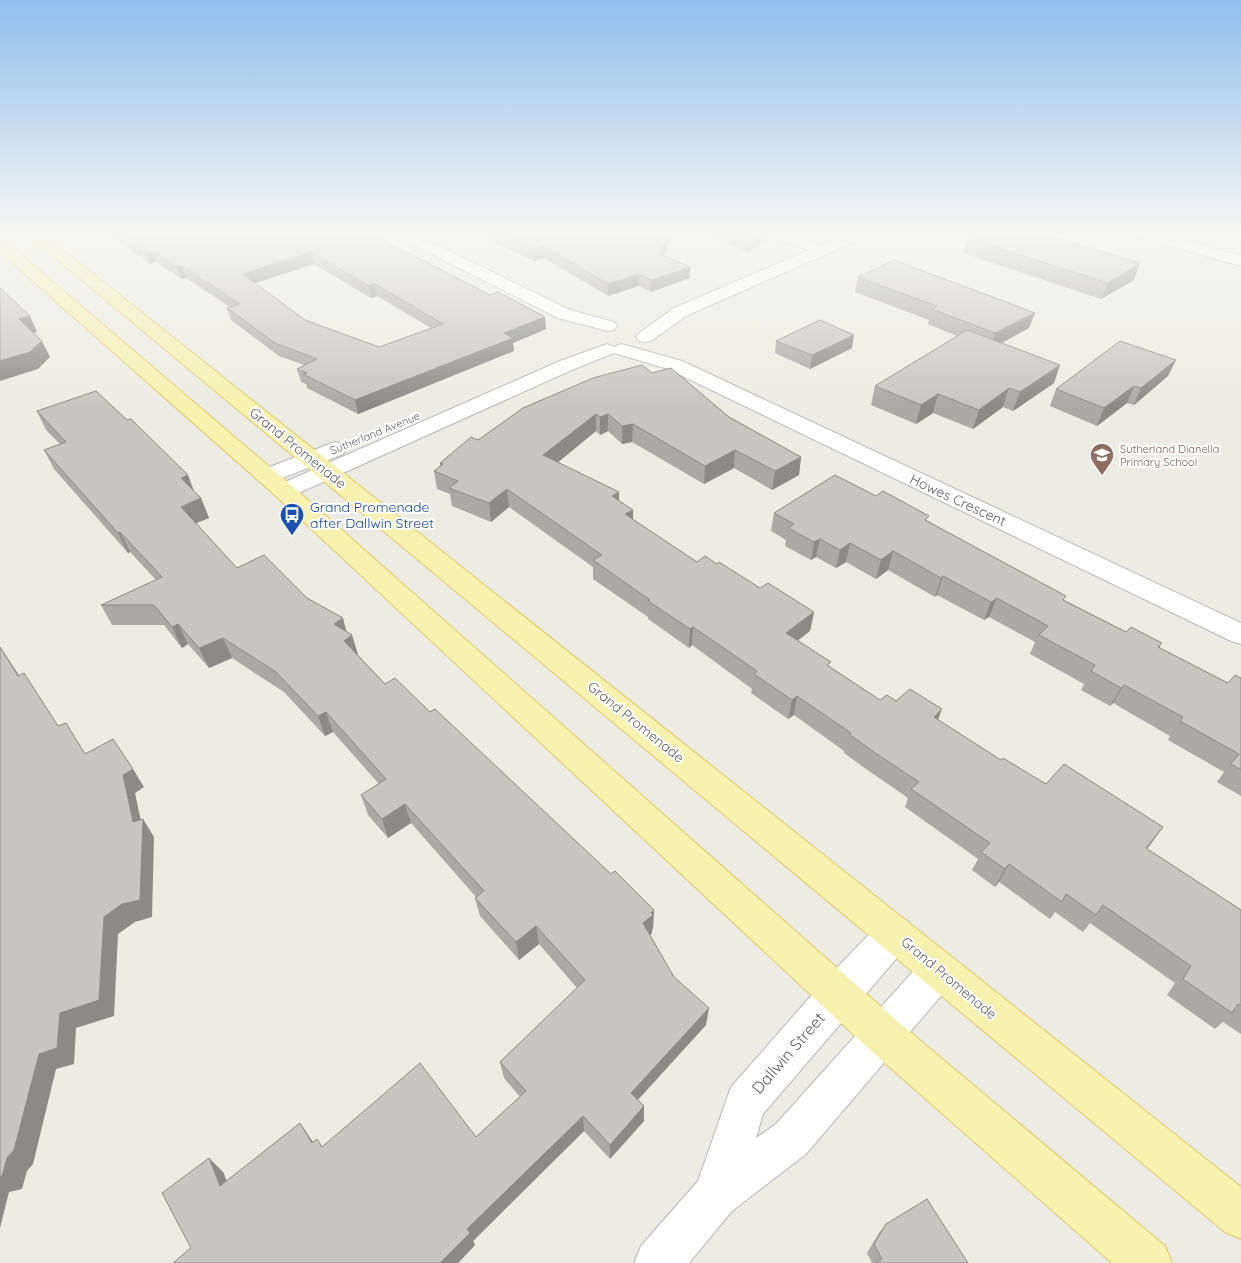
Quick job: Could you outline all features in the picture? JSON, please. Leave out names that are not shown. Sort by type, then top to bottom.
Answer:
[{"type":"main road","points":[[52,289],[275,484],[883,1035],[1148,1263]]},
{"type":"main road","name":"Grand Promenade","points":[[102,289],[896,933],[1241,1216]]},
{"type":"main road","points":[[116,345],[156,333]]},
{"type":"street","name":"Howes Crescent","points":[[514,289],[564,314],[602,344],[676,365],[1241,634]]},
{"type":"street","points":[[631,330],[631,349],[602,344],[596,329],[631,330],[680,312],[733,289]]},
{"type":"street","name":"Howes Crescent","points":[[564,314],[631,330],[676,365]]},
{"type":"street","name":"Sutherland Avenue","points":[[275,484],[462,404],[595,352],[602,344]]},
{"type":"street","name":"Dallwin Street","points":[[716,1195],[746,1102],[838,994],[896,933]]},
{"type":"street","name":"Dallwin Street","points":[[658,1263],[716,1195],[791,1139],[939,970]]},
{"type":"building","points":[[1,289],[30,316],[19,319],[42,341],[30,352],[0,361]]},
{"type":"building","points":[[217,289],[263,289],[305,320],[379,347],[443,324],[383,289],[478,289],[490,295],[498,292],[545,317],[504,333],[513,338],[355,400],[303,374],[307,373],[297,369],[317,359],[275,343],[227,308],[240,304]]},
{"type":"building","points":[[891,289],[971,289],[1035,313],[995,333],[932,309],[937,306]]},
{"type":"building","points":[[820,320],[854,335],[812,355],[776,341]]},
{"type":"building","points":[[967,330],[1060,365],[1020,392],[1009,388],[979,410],[938,394],[921,405],[875,386]]},
{"type":"building","points":[[1120,341],[1176,360],[1141,388],[1134,386],[1104,408],[1056,389]]},
{"type":"building","points":[[642,365],[652,373],[671,368],[729,417],[801,457],[775,471],[735,450],[705,466],[633,424],[622,426],[608,414],[600,417],[596,414],[543,455],[619,492],[612,496],[633,510],[625,514],[697,562],[705,556],[717,564],[719,562],[760,588],[768,583],[814,612],[786,633],[831,662],[827,665],[880,700],[887,695],[896,701],[910,689],[942,709],[934,717],[1001,760],[1003,758],[1046,784],[1064,764],[1163,827],[1146,848],[1241,910],[1241,1006],[1238,1004],[1232,1013],[1183,979],[1191,966],[1103,905],[1096,915],[1066,894],[1062,902],[1009,864],[1005,869],[981,852],[990,843],[911,789],[919,782],[797,696],[792,700],[754,674],[757,671],[693,627],[690,629],[648,601],[650,600],[593,560],[602,555],[507,489],[489,503],[449,488],[458,481],[434,471],[443,464],[440,463],[471,437],[478,440],[523,408],[593,378]]},
{"type":"building","points":[[96,391],[127,420],[131,419],[188,475],[181,478],[201,498],[181,507],[237,568],[264,555],[307,598],[343,618],[334,624],[352,635],[344,641],[385,684],[395,678],[430,712],[435,709],[611,874],[615,871],[654,910],[651,913],[653,915],[643,923],[674,977],[709,1008],[631,1093],[644,1106],[610,1145],[583,1116],[467,1229],[470,1233],[440,1263],[173,1263],[191,1248],[162,1193],[209,1158],[220,1186],[300,1123],[312,1143],[317,1139],[322,1147],[420,1063],[476,1137],[526,1091],[500,1062],[585,980],[536,926],[516,942],[475,898],[484,891],[405,804],[382,819],[361,795],[386,779],[326,712],[318,716],[276,672],[223,638],[199,648],[178,624],[172,627],[154,605],[101,605],[162,577],[120,532],[118,533],[44,450],[66,442],[37,411]]},
{"type":"building","points":[[835,475],[876,496],[883,491],[929,516],[925,520],[1066,596],[1063,600],[1126,632],[1131,627],[1162,643],[1158,647],[1228,683],[1235,675],[1241,678],[1241,770],[1231,764],[1239,754],[1180,721],[1183,717],[1124,685],[1121,688],[1091,671],[1095,665],[1039,635],[1048,626],[997,598],[991,602],[943,576],[941,578],[893,551],[881,560],[850,543],[840,550],[820,539],[814,542],[788,528],[794,524],[774,513]]},
{"type":"building","points":[[0,647],[18,676],[24,673],[58,726],[66,723],[85,754],[113,739],[133,769],[123,775],[133,822],[143,819],[140,900],[122,904],[104,917],[99,1000],[60,1013],[57,1048],[39,1054],[14,1150],[7,1158],[2,1176],[0,1177]]},
{"type":"building","points":[[927,1199],[968,1263],[876,1263],[882,1259],[874,1244],[886,1224]]},
{"type":"place","name":"Sutherland Dianella Primary School","points":[[1102,476]]},
{"type":"place","name":"Grand Promenade after Dallwin Street","points":[[292,536]]}]
